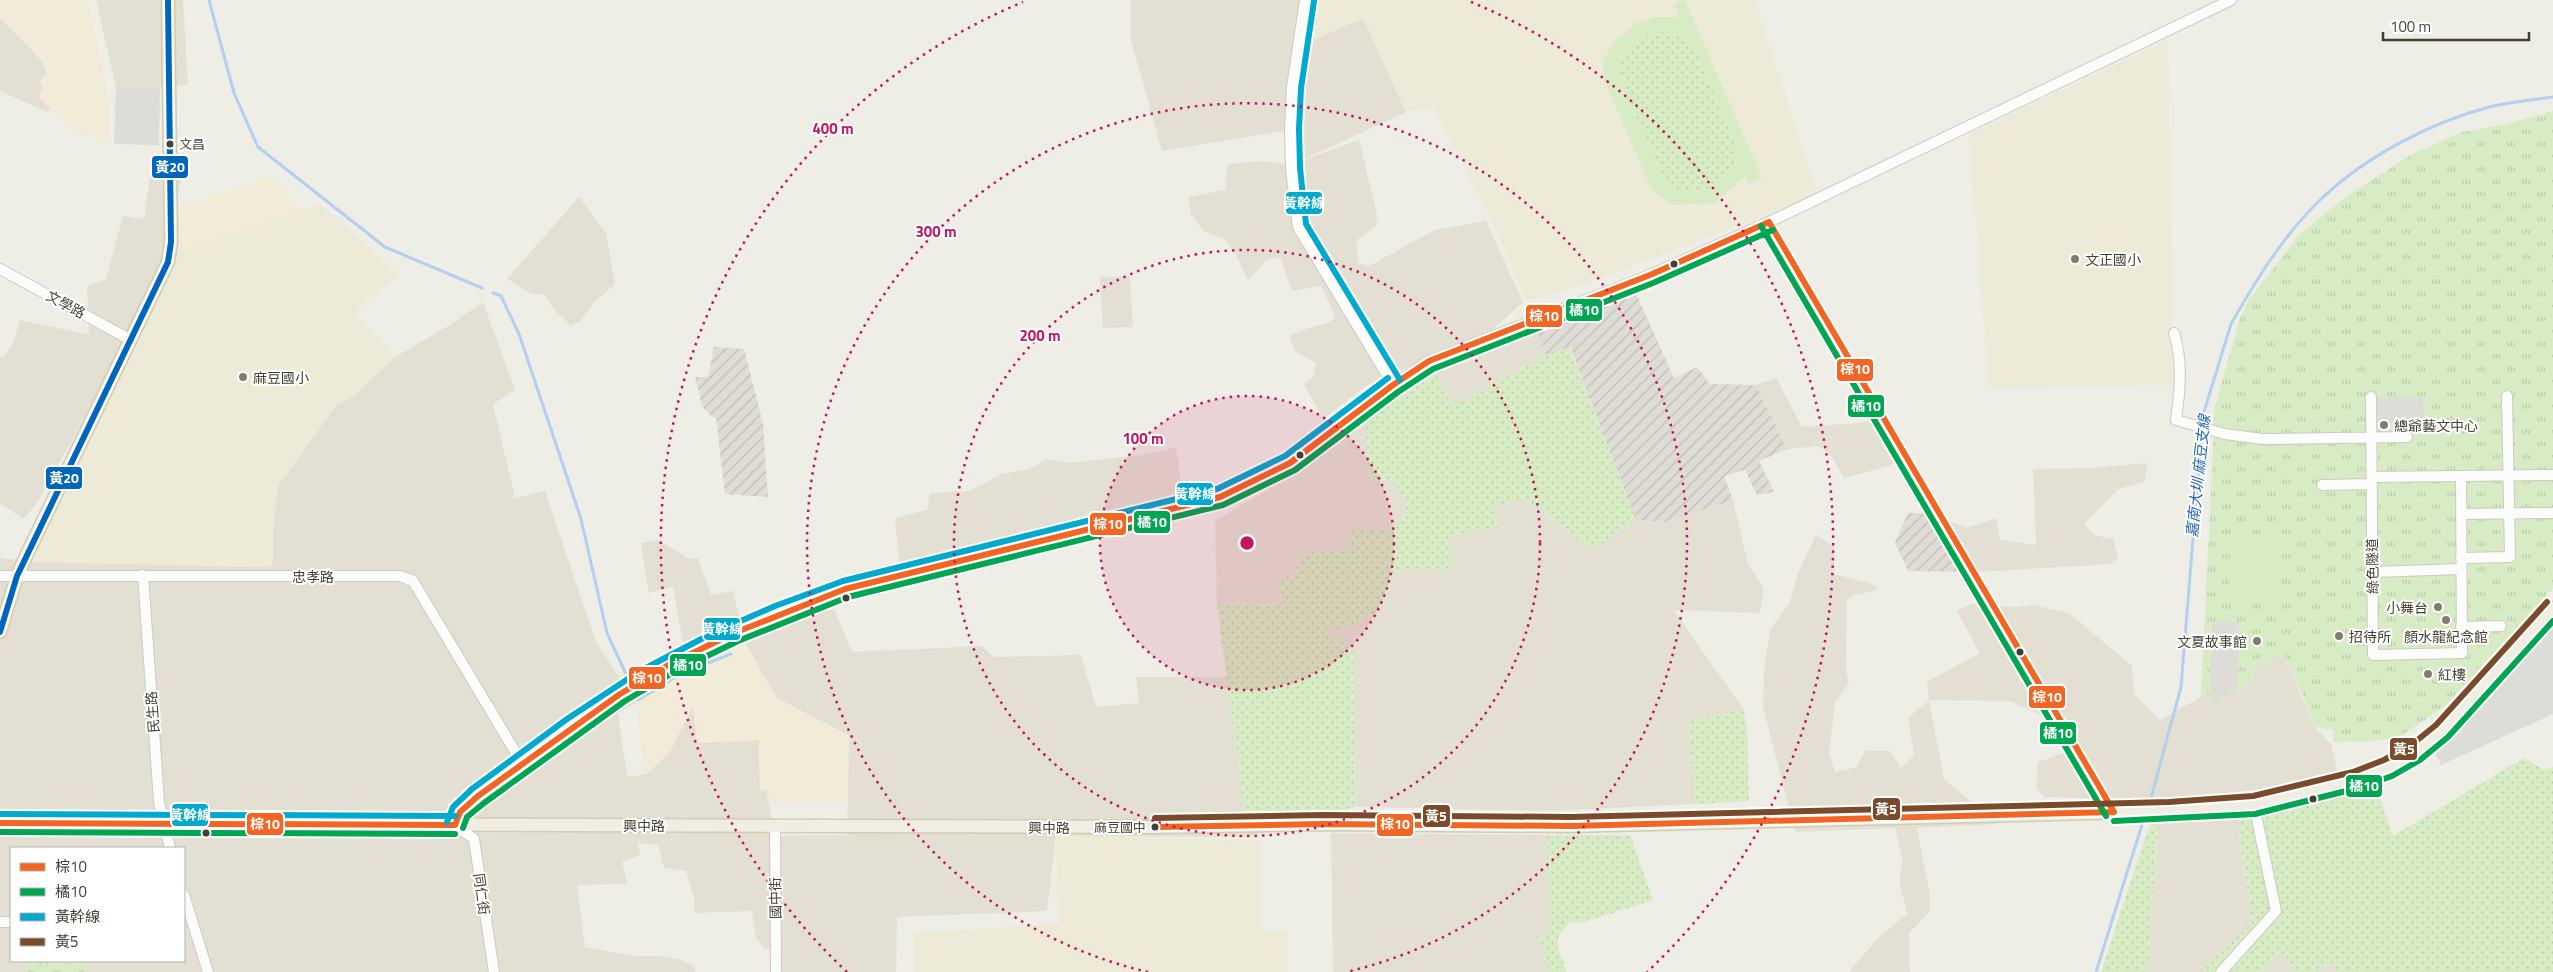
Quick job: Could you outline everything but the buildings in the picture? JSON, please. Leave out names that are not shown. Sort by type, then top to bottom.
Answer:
[{"type":"main road","points":[[0,632],[2,618],[17,576],[62,478],[168,262],[170,242],[168,0]]},
{"type":"main road","name":"興中路","points":[[0,823],[775,824],[1214,827],[1322,824],[1544,826],[2169,811],[2254,805],[2374,774],[2415,753],[2442,731],[2553,608]]},
{"type":"street","points":[[1305,0],[1292,87],[1291,169],[1298,226],[1393,385]]},
{"type":"street","points":[[455,825],[460,812],[522,763],[596,710],[670,664],[742,629],[788,609],[845,590],[1220,498],[1290,463],[1393,385],[1429,361],[1650,275],[1760,226],[2231,0]]},
{"type":"street","name":"文學路","points":[[0,269],[131,340]]},
{"type":"street","points":[[2174,333],[2178,346],[2181,389],[2176,420],[2225,434],[2262,439],[2407,437]]},
{"type":"street","points":[[2372,572],[2510,557],[2506,396]]},
{"type":"street","name":"綠色隧道","points":[[2371,397],[2373,655],[2462,654],[2461,627]]},
{"type":"street","points":[[2322,485],[2461,476],[2553,475]]},
{"type":"street","points":[[2461,476],[2461,627],[2501,626]]},
{"type":"street","points":[[2462,514],[2553,513]]},
{"type":"street","name":"民生路","points":[[143,575],[159,802],[170,847]]},
{"type":"street","name":"忠孝路","points":[[0,576],[400,576],[409,578],[413,581],[522,763]]},
{"type":"street","points":[[2222,972],[2276,911],[2254,805]]},
{"type":"street","name":"國中街","points":[[775,824],[776,972]]},
{"type":"street","name":"同仁街","points":[[455,825],[474,839],[494,972]]},
{"type":"street","points":[[185,903],[187,919],[208,972]]},
{"type":"shaded area","points":[[0,0],[88,0],[109,103],[109,141],[100,141],[77,131],[41,100],[39,96],[49,72],[47,64],[0,18]]},
{"type":"shaded area","points":[[96,0],[183,0],[188,85],[160,88],[116,87]]},
{"type":"shaded area","points":[[1131,0],[1302,0],[1301,45],[1363,18],[1406,112],[1298,162],[1359,140],[1376,210],[1377,226],[1359,238],[1356,244],[1358,263],[1369,266],[1435,230],[1486,221],[1523,302],[1493,329],[1366,386],[1323,419],[1304,384],[1313,378],[1316,363],[1296,352],[1289,336],[1330,322],[1335,316],[1321,286],[1292,291],[1280,257],[1267,260],[1248,280],[1235,253],[1225,239],[1203,231],[1191,214],[1189,197],[1225,190],[1228,164],[1265,161],[1290,165],[1290,130],[1162,151],[1131,40]]},
{"type":"shaded area","points":[[1308,0],[1755,0],[1817,195],[1580,286],[1526,301],[1501,240],[1433,106],[1406,112],[1363,18],[1301,45]]},
{"type":"shaded area","points":[[0,15],[43,63],[47,74],[40,82],[51,106],[47,112],[0,91]]},
{"type":"shaded area","name":"文正國小","points":[[2168,40],[2173,385],[1989,388],[1969,134]]},
{"type":"shaded area","points":[[116,87],[160,88],[159,145],[114,144]]},
{"type":"shaded area","points":[[187,158],[174,208],[176,251],[39,500],[24,519],[0,504],[0,357],[3,358],[14,342],[20,320],[89,335],[87,286],[106,279],[123,216],[144,219],[152,163]]},
{"type":"shaded area","points":[[271,176],[302,211],[176,251],[174,208]]},
{"type":"shaded area","points":[[579,197],[606,233],[615,284],[594,302],[581,320],[571,326],[554,310],[544,294],[532,294],[507,279]]},
{"type":"shaded area","name":"麻豆國小","points":[[320,204],[399,273],[355,313],[395,357],[352,397],[336,404],[278,486],[273,525],[273,564],[268,567],[37,562],[29,547],[176,251]]},
{"type":"shaded area","points":[[1130,276],[1133,327],[1103,328],[1100,277]]},
{"type":"shaded area","points":[[1634,289],[1674,378],[1697,367],[1710,384],[1756,385],[1787,449],[1759,461],[1774,492],[1757,495],[1745,470],[1724,476],[1733,500],[1666,522],[1636,520],[1570,347],[1546,355],[1535,325]]},
{"type":"shaded area","points":[[483,302],[515,390],[493,404],[515,498],[545,491],[596,642],[636,703],[618,713],[627,777],[646,774],[694,705],[697,743],[759,740],[760,791],[766,790],[775,836],[847,835],[849,735],[776,698],[736,627],[684,647],[673,587],[649,593],[641,543],[658,540],[690,559],[698,558],[711,595],[733,591],[741,625],[827,592],[852,652],[982,646],[994,657],[1081,655],[1096,707],[1139,703],[1136,677],[1228,677],[1248,837],[1056,836],[1047,911],[897,917],[896,972],[775,972],[773,950],[763,948],[756,937],[752,911],[694,913],[694,898],[686,871],[664,868],[658,845],[638,843],[640,855],[622,862],[627,884],[577,885],[585,947],[634,956],[657,956],[681,960],[694,966],[696,972],[0,972],[0,558],[37,562],[268,567],[278,486],[337,404],[352,397],[395,357],[448,326]]},
{"type":"shaded area","points":[[1535,325],[1546,355],[1453,407],[1431,365]]},
{"type":"shaded area","points":[[714,347],[744,349],[763,424],[768,497],[725,494],[716,418],[710,415],[702,406],[695,377],[708,377]]},
{"type":"shaded area","points":[[1776,378],[1802,427],[1872,422],[1899,463],[1844,478],[1832,457],[1819,446],[1787,449],[1756,385]]},
{"type":"shaded area","points":[[2423,397],[2424,422],[2374,423],[2374,398]]},
{"type":"shaded area","points":[[1365,417],[1369,481],[1391,479],[1408,503],[1402,520],[1385,530],[1348,530],[1348,548],[1301,554],[1295,577],[1283,604],[1217,605],[1215,521],[1288,477]]},
{"type":"shaded area","points":[[1176,447],[1183,498],[1027,541],[900,569],[895,518],[927,510],[930,493],[969,491],[1002,474],[1027,470],[1047,459],[1067,463],[1143,455]]},
{"type":"shaded area","points":[[2148,463],[2144,482],[2118,489],[2084,524],[2094,535],[2113,539],[2118,557],[2111,564],[1975,572],[1942,518],[1967,528],[1996,518],[2000,540],[2036,545],[2033,469],[2091,468]]},
{"type":"shaded area","points":[[1523,498],[1593,550],[1636,520],[1666,522],[1733,500],[1748,564],[1764,589],[1760,613],[1674,610],[1743,709],[1689,722],[1695,804],[1550,811],[1355,807],[1353,652],[1325,628],[1346,628],[1377,612],[1396,569],[1452,569],[1448,536],[1498,528],[1493,506]]},
{"type":"shaded area","points":[[1908,513],[1929,513],[1942,518],[1975,572],[1908,571],[1895,542]]},
{"type":"shaded area","points":[[1816,534],[1834,547],[1834,574],[1875,585],[1878,590],[1855,595],[1847,600],[1846,671],[1849,683],[1835,703],[1829,753],[1835,772],[1857,767],[1865,751],[1890,751],[1901,768],[1914,755],[1908,718],[1929,700],[1944,779],[1998,824],[1917,828],[1930,896],[1930,911],[1909,933],[1910,972],[1849,972],[1877,939],[1907,914],[1899,879],[1903,862],[1895,828],[1795,832],[1763,707],[1764,672],[1770,630],[1789,604],[1798,574]]},
{"type":"shaded area","points":[[1971,604],[2013,607],[2033,605],[2069,613],[2132,666],[2134,694],[2160,720],[2201,697],[2246,686],[2253,669],[2283,653],[2314,726],[2331,744],[2338,774],[2233,794],[2252,923],[2201,972],[2147,972],[2158,828],[2155,823],[2154,804],[2138,800],[2044,797],[2036,788],[2038,762],[2066,752],[2047,717],[2009,701],[1929,700],[1927,682],[1980,653],[1957,611]]},
{"type":"shaded area","points":[[2553,618],[2553,714],[2441,765],[2435,753]]},
{"type":"shaded area","points":[[2212,621],[2239,622],[2237,686],[2230,695],[2220,697],[2220,702],[2210,706]]},
{"type":"shaded area","points":[[736,627],[777,698],[849,735],[846,802],[773,803],[766,790],[760,791],[759,740],[697,743],[693,706],[669,754],[645,775],[636,703],[618,673]]},
{"type":"shaded area","points":[[1331,833],[1547,835],[1549,932],[1537,936],[1549,972],[1333,972]]},
{"type":"shaded area","name":"麻豆國中","points":[[1056,836],[1259,840],[1261,932],[1288,932],[1288,972],[914,972],[914,933],[1058,923]]},
{"type":"shaded area","points":[[2281,950],[2294,972],[2261,972]]},
{"type":"shaded area","points":[[2335,963],[2337,972],[2313,972]]},
{"type":"green space","points":[[1685,0],[1762,178],[1748,184],[1746,175],[1715,203],[1672,205],[1652,190],[1604,80],[1603,61],[1614,42],[1636,23],[1657,17],[1679,17],[1674,4]],"holes":[[[1664,32],[1678,35],[1695,48],[1738,152],[1731,174],[1716,186],[1696,191],[1672,188],[1665,180],[1624,87],[1620,65],[1626,51],[1637,42]]]},
{"type":"green space","points":[[1664,32],[1681,37],[1695,48],[1738,152],[1731,174],[1716,186],[1696,191],[1672,188],[1665,180],[1624,87],[1620,65],[1626,51],[1643,39]]},
{"type":"green space","name":"總爺藝文中心","points":[[2553,111],[2553,588],[2445,706],[2399,737],[2374,741],[2333,742],[2333,730],[2314,726],[2304,698],[2283,653],[2253,669],[2254,680],[2246,686],[2201,697],[2215,407],[2240,318],[2249,300],[2300,234],[2348,195],[2413,154],[2459,133],[2507,124]]},
{"type":"green space","points":[[1569,347],[1636,520],[1593,550],[1524,498],[1494,506],[1498,528],[1448,536],[1453,569],[1396,569],[1377,612],[1346,628],[1326,628],[1353,652],[1355,807],[1248,837],[1217,605],[1283,604],[1279,578],[1295,577],[1301,554],[1348,548],[1348,530],[1385,530],[1402,520],[1408,503],[1391,479],[1369,482],[1365,417],[1431,365],[1453,407],[1546,355]]},
{"type":"green space","points":[[2230,541],[2281,542],[2281,598],[2229,598]]},
{"type":"green space","points":[[1743,709],[1747,727],[1749,801],[1695,804],[1689,722]]},
{"type":"green space","points":[[2524,758],[2544,770],[2553,767],[2553,972],[2337,972],[2334,964],[2313,972],[2294,972],[2281,951],[2261,972],[2201,972],[2252,923],[2233,794],[2322,783],[2370,768],[2393,836]]},
{"type":"green space","points":[[2155,823],[2158,827],[2147,972],[2101,972],[2147,832],[2151,825]]},
{"type":"green space","points":[[1547,835],[1630,835],[1653,900],[1584,922],[1571,922],[1560,934],[1558,940],[1559,951],[1567,972],[1549,972],[1537,936],[1549,932]]},
{"type":"green space","points":[[27,962],[75,964],[76,962],[88,962],[84,972],[28,972]]},
{"type":"waterway","points":[[209,0],[234,93],[258,147],[385,247],[482,288]]},
{"type":"waterway","name":"嘉南大圳 麻豆支線","points":[[2148,809],[2181,687],[2203,415],[2231,324],[2260,275],[2294,228],[2320,200],[2357,170],[2399,143],[2444,122],[2489,107],[2553,97]]},
{"type":"waterway","points":[[493,293],[501,296],[519,334],[581,519],[607,633],[626,674]]},
{"type":"waterway","points":[[633,690],[638,700],[682,673],[731,654]]},
{"type":"waterway","name":"嘉南大圳 麻豆支線","points":[[2096,972],[2145,815]]},
{"type":"transit line","name":"黃20","points":[[0,632],[17,576],[168,262],[171,242],[168,0]]},
{"type":"transit line","name":"黃幹線","points":[[1314,1],[1301,88],[1299,129],[1300,168],[1306,224],[1400,380]]},
{"type":"transit line","name":"棕10","points":[[1769,222],[2114,812]]},
{"type":"transit line","name":"棕10","points":[[455,825],[460,812],[478,796],[620,694],[670,664],[734,633],[845,589],[1220,497],[1290,463],[1393,385],[1429,361],[1650,275],[1769,222]]},
{"type":"transit line","name":"橘10","points":[[1761,226],[2106,816]]},
{"type":"transit line","name":"橘10","points":[[463,828],[467,817],[484,803],[625,701],[674,672],[738,641],[848,597],[1223,505],[1295,470],[1398,392],[1433,369],[1653,283],[1773,230]]},
{"type":"transit line","name":"黃幹線","points":[[447,822],[453,807],[472,789],[567,719],[640,671],[709,635],[775,606],[843,581],[1217,489],[1285,456],[1388,378]]},
{"type":"transit line","name":"黃5","points":[[1155,818],[1322,815],[1571,817],[2169,802],[2253,796],[2353,772],[2384,760],[2410,746],[2436,725],[2547,602]]},
{"type":"transit line","name":"橘10","points":[[2114,821],[2255,814],[2358,788],[2392,776],[2420,760],[2448,737],[2553,621]]},
{"type":"transit line","name":"棕10","points":[[1155,827],[1322,824],[1571,826],[2114,812]]},
{"type":"transit line","name":"黃幹線","points":[[0,814],[455,816]]},
{"type":"transit line","name":"棕10","points":[[0,823],[455,825]]},
{"type":"transit line","name":"橘10","points":[[0,832],[455,834]]},
{"type":"place","name":"文昌","points":[[170,144]]},
{"type":"place","name":"文正國小","points":[[2075,259]]},
{"type":"place","name":"麻豆國小","points":[[243,377]]},
{"type":"place","name":"總爺藝文中心","points":[[2384,425]]},
{"type":"place","name":"小舞台","points":[[2438,607]]},
{"type":"place","name":"顏水龍紀念館","points":[[2446,620]]},
{"type":"place","name":"招待所","points":[[2339,636]]},
{"type":"place","name":"文夏故事館","points":[[2257,641]]},
{"type":"place","name":"紅樓","points":[[2428,674]]},
{"type":"place","name":"麻豆國中","points":[[1155,827]]}]
